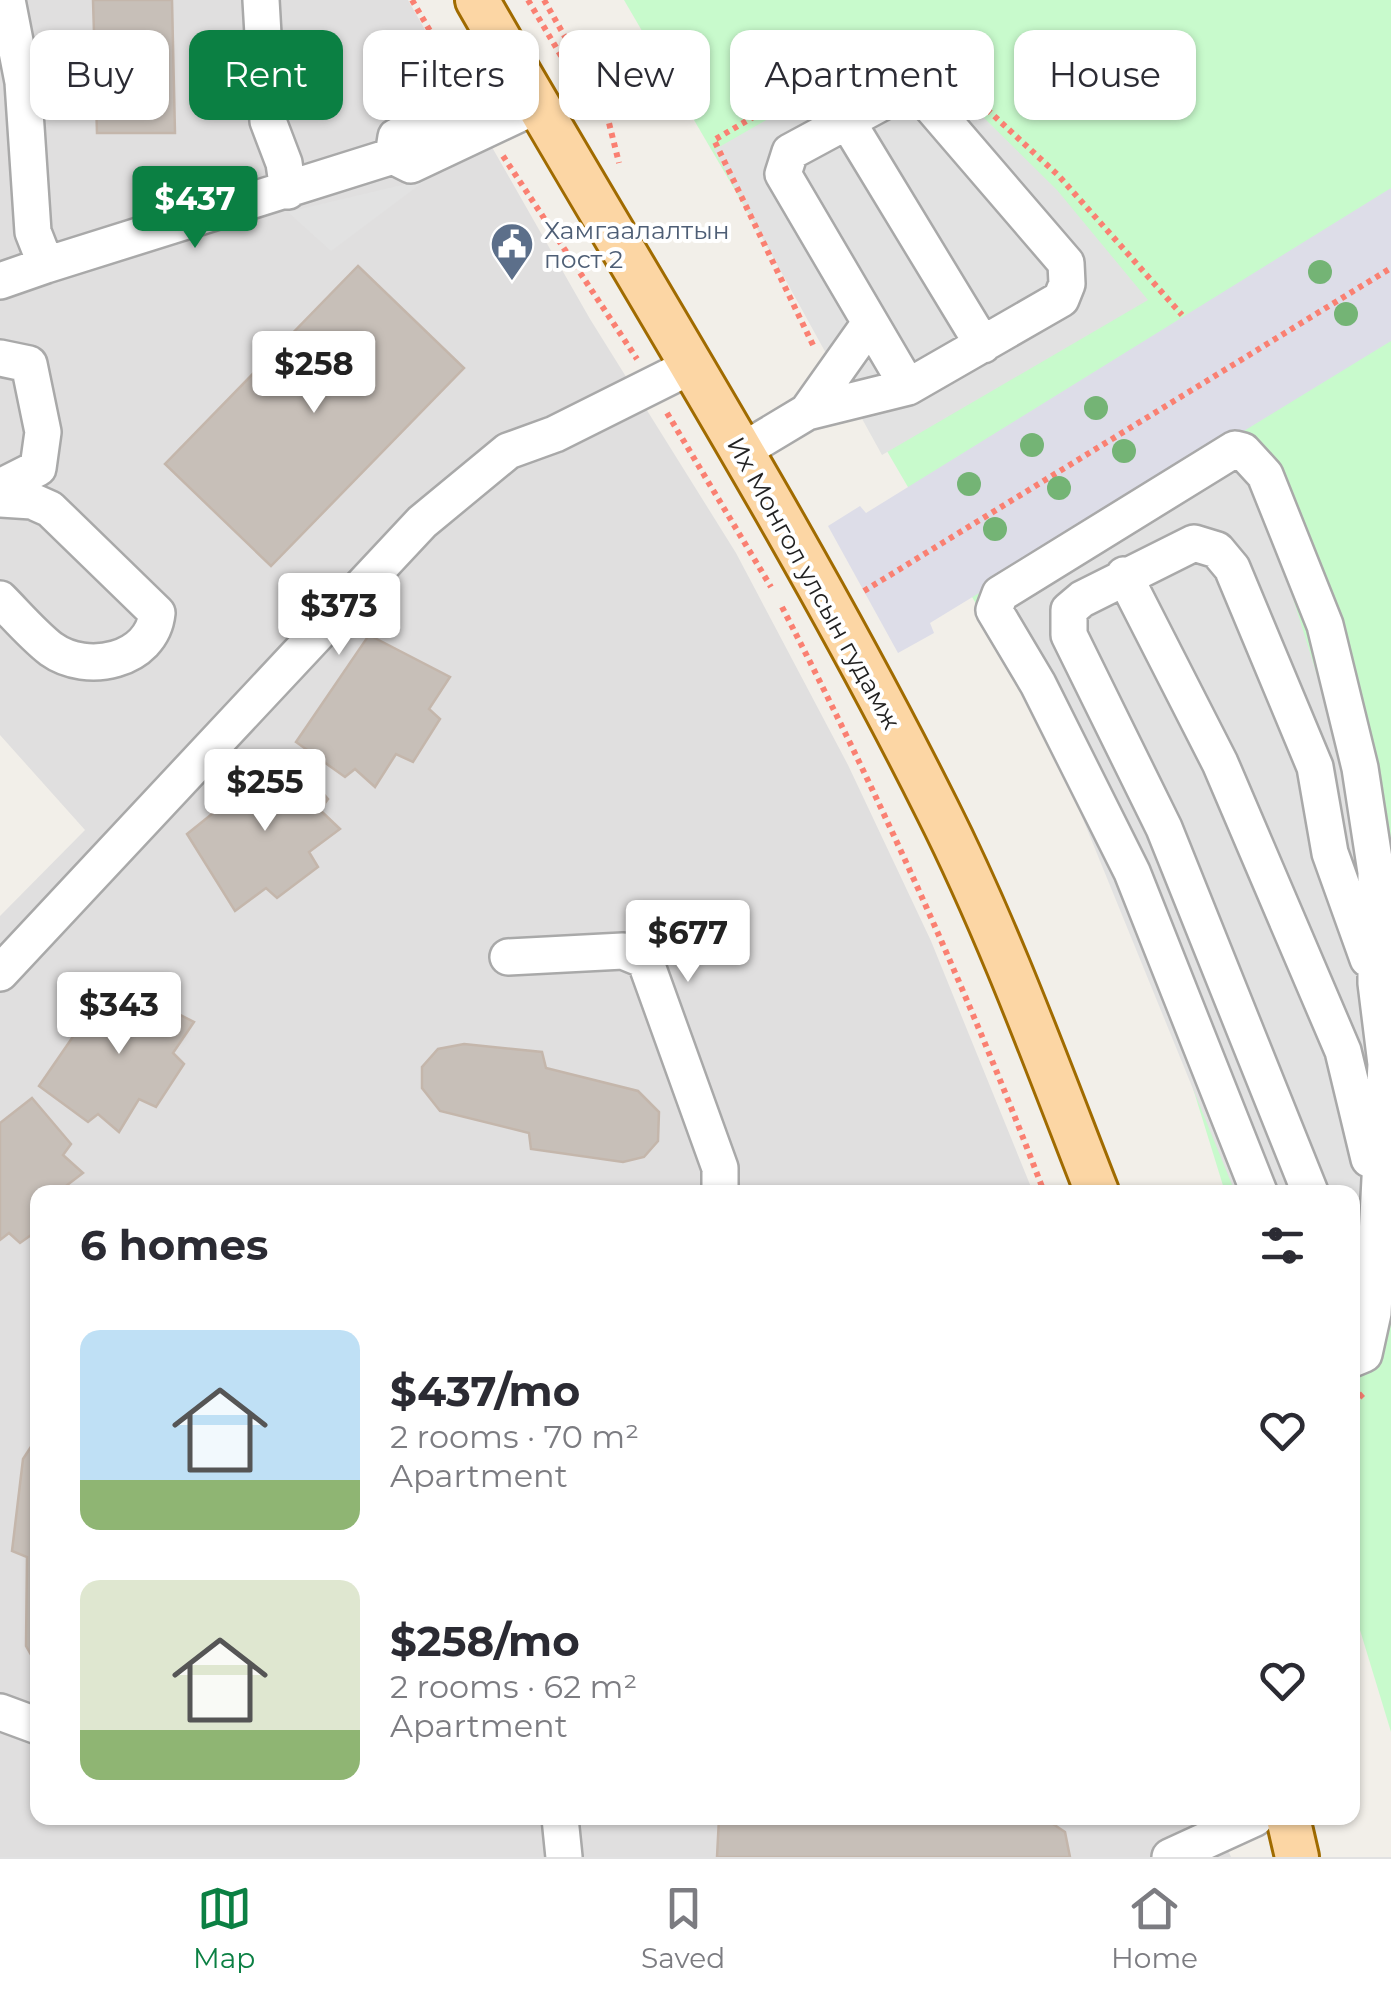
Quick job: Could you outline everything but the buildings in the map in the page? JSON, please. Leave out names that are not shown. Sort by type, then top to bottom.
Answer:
[{"type":"main road","name":"Их Монгол улсын гудамж","points":[[477,0],[494,30]]},
{"type":"main road","name":"Их Монгол улсын гудамж","points":[[539,107],[742,451],[939,813],[1095,1185]]},
{"type":"main road","points":[[1290,1825],[1297,1857]]},
{"type":"street","points":[[6,0],[22,82],[33,232],[46,266]]},
{"type":"street","points":[[261,0],[268,121],[284,164],[288,191]]},
{"type":"street","points":[[742,451],[807,412],[908,387],[1061,299],[1067,284],[1066,263],[916,93],[902,91],[790,152],[783,174],[908,387]]},
{"type":"street","points":[[0,281],[116,240],[288,191],[392,156],[410,165],[471,120]]},
{"type":"street","points":[[846,122],[983,345]]},
{"type":"street","points":[[807,412],[870,322]]},
{"type":"street","points":[[0,358],[29,364],[42,450],[38,468],[0,487]]},
{"type":"street","points":[[0,973],[422,522],[508,451],[555,434],[693,365]]},
{"type":"street","points":[[1256,1185],[1132,872],[1038,684],[994,610],[1000,594],[1235,449],[1243,451],[1265,475],[1325,625],[1360,768],[1376,872],[1376,984],[1386,1064],[1376,1189],[1373,1313],[1364,1354],[1360,1355]]},
{"type":"street","points":[[0,500],[32,501],[50,509],[158,613],[156,627],[143,646],[125,658],[82,660],[54,651],[0,599]]},
{"type":"street","points":[[1307,1185],[1164,828],[1069,636],[1069,610],[1124,576],[1194,543],[1216,550],[1232,568],[1315,766],[1330,854],[1376,984]]},
{"type":"street","points":[[1124,576],[1220,763],[1343,1051],[1376,1189]]},
{"type":"street","points":[[508,956],[623,951],[645,960],[720,1168],[720,1185]]},
{"type":"street","points":[[0,1712],[30,1723]]},
{"type":"street","points":[[561,1825],[564,1857]]},
{"type":"street","points":[[1170,1857],[1240,1825]]},
{"type":"path","points":[[412,0],[429,30]]},
{"type":"path","points":[[481,120],[651,387],[779,601],[878,796],[1009,1099],[1041,1185]]},
{"type":"path","points":[[852,598],[1391,268]]},
{"type":"shaded area","points":[[0,0],[408,0],[425,30],[363,30],[363,120],[476,120],[590,319],[736,553],[848,765],[931,941],[1030,1185],[30,1185],[30,1825],[1217,1825],[1231,1857],[0,1857],[0,916],[85,830],[0,735]]},
{"type":"shaded area","points":[[766,120],[986,120],[1057,190],[1148,300],[882,455],[714,150]]},
{"type":"shaded area","points":[[427,179],[331,251],[288,212]]},
{"type":"shaded area","points":[[1391,188],[1391,341],[930,623],[934,633],[898,653],[828,526],[860,506],[866,513]]},
{"type":"shaded area","points":[[1236,454],[1291,592],[1327,707],[1358,846],[1382,1226],[1360,1246],[1360,1185],[1232,1185],[996,606]]},
{"type":"green space","points":[[624,0],[1391,0],[1391,1732],[1360,1630],[1360,1185],[1223,1185],[1119,849],[694,120],[710,120],[710,30],[641,30]]},
{"type":"place","name":"Хамгаалалтын пост 2","points":[[512,282]]}]
